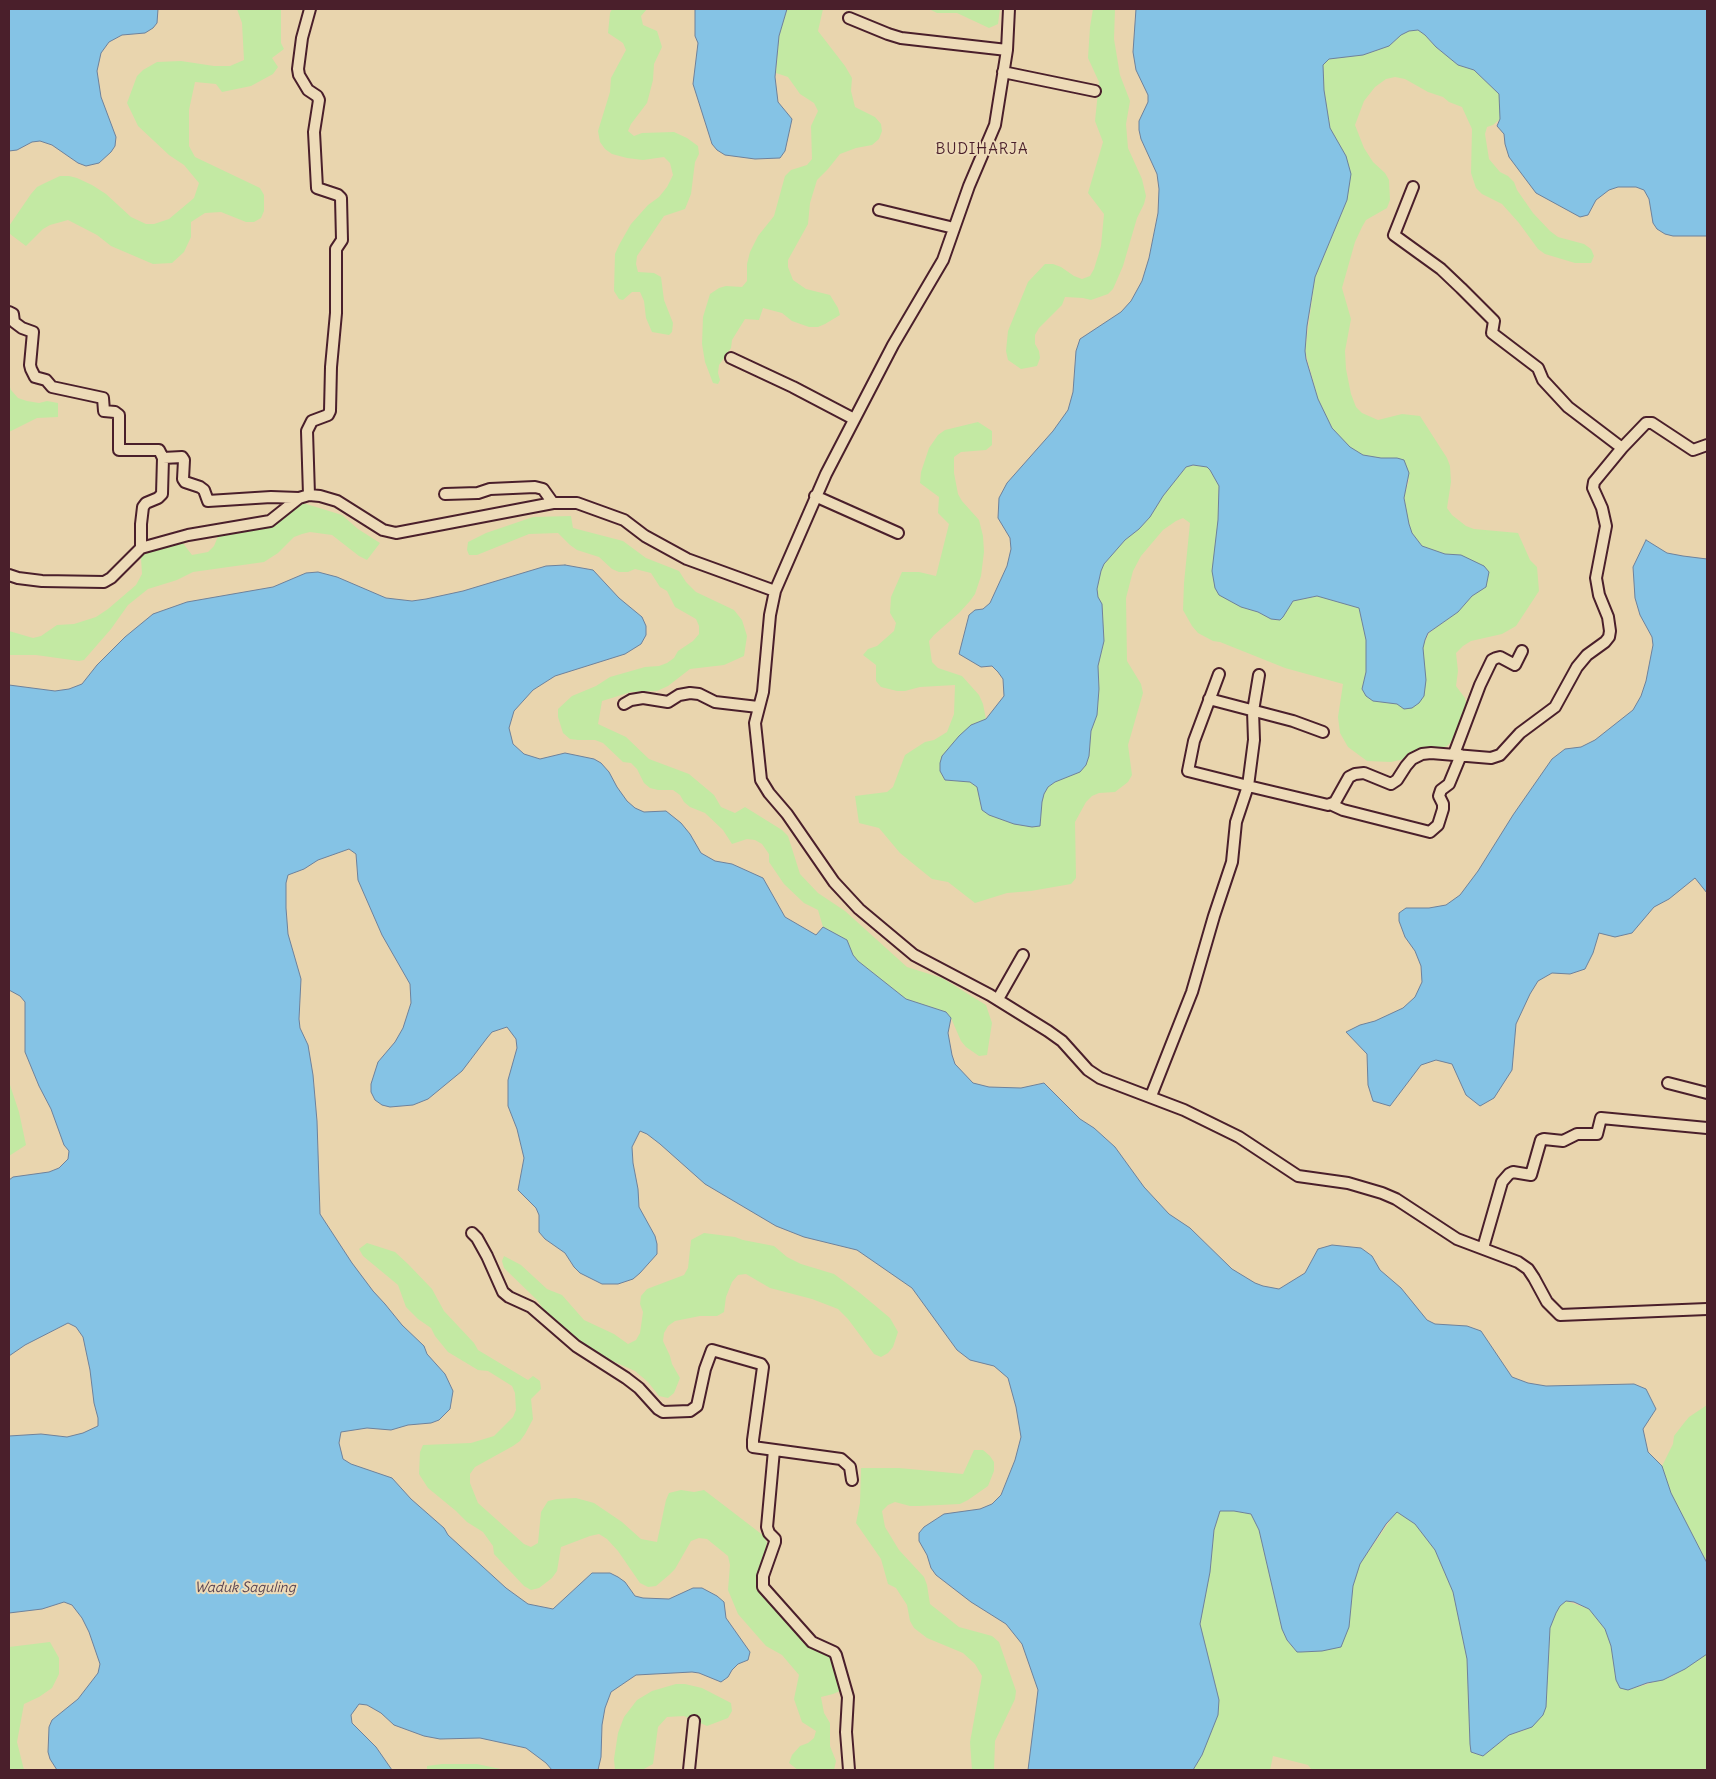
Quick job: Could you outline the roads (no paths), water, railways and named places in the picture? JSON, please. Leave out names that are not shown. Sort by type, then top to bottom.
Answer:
[{"type":"street","points":[[304,496],[307,431],[312,421],[328,415],[330,411],[331,367],[336,313],[336,249],[342,240],[341,198],[338,195],[317,188],[314,132],[319,100],[317,96],[308,90],[299,75],[298,69],[302,38],[310,9]]},
{"type":"street","points":[[1009,9],[1007,50],[995,125],[969,186],[943,260],[893,346],[854,419],[815,496],[775,591],[770,615],[763,692],[755,723],[761,780],[769,794],[788,814],[834,882],[860,909],[914,955],[998,1000],[1062,1041],[1088,1070],[1100,1078],[1150,1096],[1239,1136],[1298,1176],[1348,1183],[1396,1199],[1457,1238],[1518,1262],[1534,1278],[1547,1302],[1557,1313],[1564,1316],[1647,1310],[1707,1309]]},
{"type":"street","points":[[849,18],[901,38],[1007,50]]},
{"type":"street","points":[[1003,72],[1095,91]]},
{"type":"street","points":[[1413,187],[1394,235],[1441,270],[1461,288],[1494,321],[1492,333],[1538,368],[1543,380],[1568,407],[1622,448]]},
{"type":"street","points":[[879,210],[954,228]]},
{"type":"street","points":[[9,312],[13,314],[14,322],[22,328],[33,332],[30,365],[35,377],[46,380],[52,387],[103,398],[104,411],[115,412],[118,415],[119,450],[159,450],[163,458],[162,494],[158,498],[146,503],[143,508],[141,514],[141,548]]},
{"type":"street","points":[[731,358],[794,387],[854,419]]},
{"type":"street","points":[[1219,674],[1194,741],[1188,771],[1324,805],[1335,802],[1349,777],[1364,773],[1393,783],[1412,759],[1422,754],[1457,754],[1491,758],[1500,755],[1520,733],[1555,707],[1577,667],[1587,654],[1605,642],[1609,637],[1608,617],[1599,595],[1596,578],[1606,526],[1602,508],[1593,486],[1594,482],[1622,448],[1648,422],[1693,450],[1707,445]]},
{"type":"street","points":[[163,458],[182,457],[184,460],[183,479],[185,482],[204,490],[208,501],[320,496],[337,502],[383,530],[396,533],[553,503],[577,503],[624,520],[645,536],[687,559],[775,591]]},
{"type":"street","points":[[445,494],[478,493],[490,489],[535,487],[543,489],[553,503]]},
{"type":"street","points":[[9,575],[42,581],[104,582],[111,578],[141,548],[188,535],[270,521],[304,496]]},
{"type":"street","points":[[815,496],[898,533]]},
{"type":"street","points":[[1330,804],[1343,810],[1430,832],[1438,825],[1444,809],[1439,796],[1441,790],[1449,784],[1457,754],[1483,678],[1492,660],[1500,658],[1514,665],[1518,662],[1522,651]]},
{"type":"street","points":[[1150,1096],[1192,992],[1232,862],[1236,822],[1248,786],[1254,740],[1253,711],[1259,676]]},
{"type":"street","points":[[624,704],[631,700],[643,698],[668,702],[679,695],[690,693],[699,694],[722,703],[758,707]]},
{"type":"street","points":[[1209,699],[1294,721],[1323,732]]},
{"type":"street","points":[[998,1000],[1023,956]]},
{"type":"street","points":[[1668,1082],[1707,1093]]},
{"type":"street","points":[[1483,1248],[1502,1182],[1513,1172],[1531,1174],[1541,1140],[1563,1141],[1577,1134],[1597,1134],[1601,1118],[1707,1128]]},
{"type":"street","points":[[472,1233],[487,1256],[503,1292],[509,1297],[532,1307],[576,1346],[626,1378],[663,1412],[690,1411],[697,1406],[705,1369],[712,1350],[761,1364],[763,1368],[753,1446],[756,1448],[841,1459],[850,1467],[852,1480]]},
{"type":"street","points":[[774,1450],[767,1527],[775,1542],[763,1576],[763,1588],[812,1642],[836,1654],[848,1697],[846,1726],[849,1770]]},
{"type":"street","points":[[689,1770],[694,1721]]},
{"type":"water","points":[[9,9],[158,9],[157,23],[153,28],[145,33],[122,35],[109,42],[101,53],[97,71],[101,97],[116,137],[115,146],[99,163],[86,166],[78,163],[52,145],[40,141],[32,142],[17,150],[9,151]]},
{"type":"water","points":[[695,9],[787,9],[779,36],[775,77],[778,102],[792,119],[785,151],[780,158],[755,159],[725,155],[712,144],[693,84],[698,43],[695,36]]},
{"type":"water","points":[[1136,9],[1707,9],[1707,236],[1673,236],[1657,229],[1653,223],[1649,199],[1644,190],[1636,187],[1618,187],[1609,190],[1596,200],[1588,215],[1580,217],[1536,193],[1509,157],[1504,134],[1497,126],[1500,119],[1499,94],[1474,70],[1458,65],[1418,30],[1409,31],[1401,35],[1389,46],[1363,55],[1329,59],[1323,65],[1324,90],[1330,128],[1346,156],[1351,174],[1347,200],[1315,277],[1307,326],[1306,359],[1318,399],[1332,428],[1350,447],[1363,455],[1404,460],[1409,473],[1404,498],[1409,524],[1412,533],[1422,546],[1445,554],[1461,555],[1484,566],[1489,572],[1486,587],[1472,596],[1458,612],[1428,633],[1423,648],[1426,680],[1424,696],[1419,703],[1412,708],[1404,709],[1397,704],[1373,701],[1366,696],[1362,689],[1366,672],[1366,640],[1359,608],[1317,596],[1293,601],[1280,620],[1271,619],[1258,612],[1241,607],[1219,595],[1215,588],[1212,571],[1218,520],[1219,486],[1207,467],[1193,465],[1186,467],[1163,496],[1150,517],[1125,540],[1104,564],[1101,571],[1097,589],[1098,597],[1102,604],[1104,641],[1098,666],[1097,715],[1091,731],[1089,756],[1086,765],[1080,772],[1055,782],[1048,787],[1042,802],[1040,826],[1032,827],[1014,824],[989,815],[982,810],[977,787],[970,782],[945,780],[940,771],[940,763],[942,756],[959,736],[971,725],[986,719],[1004,696],[1003,679],[992,666],[981,667],[959,654],[969,615],[975,610],[983,609],[990,603],[1007,566],[1011,549],[1010,538],[998,518],[999,498],[1007,483],[1053,431],[1068,410],[1073,392],[1076,351],[1080,339],[1121,312],[1131,301],[1142,281],[1149,258],[1158,213],[1159,189],[1157,174],[1141,139],[1139,130],[1139,121],[1148,102],[1148,95],[1136,70],[1133,52]]},
{"type":"water","points":[[1646,540],[1667,553],[1707,559],[1707,893],[1695,878],[1669,899],[1654,907],[1632,933],[1615,937],[1599,933],[1593,953],[1585,969],[1570,974],[1552,973],[1538,981],[1516,1024],[1512,1070],[1494,1098],[1480,1106],[1466,1095],[1452,1064],[1436,1060],[1421,1065],[1390,1106],[1373,1101],[1368,1085],[1367,1054],[1346,1032],[1403,1008],[1415,997],[1422,982],[1421,966],[1415,951],[1405,937],[1399,921],[1399,913],[1406,908],[1429,908],[1446,905],[1460,895],[1552,759],[1565,749],[1581,747],[1595,740],[1633,710],[1641,696],[1653,645],[1652,637],[1640,615],[1635,598],[1633,567]]},
{"type":"water","name":"Waduk Saguling","points":[[565,565],[593,570],[619,598],[642,617],[646,626],[646,635],[641,644],[625,654],[555,676],[533,690],[514,711],[509,728],[513,744],[524,754],[540,759],[565,753],[594,759],[601,763],[609,772],[627,801],[635,808],[644,812],[666,811],[681,823],[701,853],[715,861],[732,864],[763,878],[785,917],[816,935],[823,927],[847,940],[853,955],[858,961],[906,999],[946,1012],[951,1018],[948,1033],[955,1064],[973,1083],[989,1087],[1021,1088],[1044,1083],[1080,1119],[1094,1128],[1115,1147],[1144,1187],[1169,1214],[1190,1228],[1232,1269],[1255,1283],[1279,1289],[1305,1273],[1318,1249],[1332,1245],[1361,1248],[1372,1256],[1380,1270],[1401,1288],[1427,1320],[1435,1324],[1467,1326],[1481,1331],[1512,1377],[1528,1383],[1546,1386],[1634,1384],[1646,1389],[1656,1409],[1643,1429],[1648,1452],[1662,1466],[1671,1493],[1707,1563],[1707,1654],[1685,1669],[1663,1680],[1647,1683],[1628,1690],[1620,1688],[1616,1680],[1611,1646],[1605,1629],[1589,1609],[1574,1602],[1566,1601],[1560,1606],[1550,1628],[1546,1707],[1543,1715],[1532,1727],[1509,1735],[1483,1756],[1471,1752],[1467,1659],[1453,1592],[1435,1550],[1415,1524],[1397,1512],[1386,1524],[1360,1564],[1353,1586],[1349,1627],[1341,1647],[1322,1651],[1297,1652],[1287,1640],[1282,1629],[1259,1530],[1251,1514],[1220,1511],[1214,1530],[1210,1572],[1200,1624],[1219,1700],[1218,1715],[1202,1755],[1193,1770],[1028,1770],[1038,1690],[1022,1644],[1006,1624],[971,1602],[936,1575],[919,1541],[919,1533],[924,1527],[944,1514],[980,1509],[992,1504],[1001,1495],[1015,1460],[1021,1437],[1016,1407],[1008,1378],[994,1366],[970,1360],[957,1350],[912,1288],[857,1250],[804,1237],[776,1226],[705,1184],[660,1144],[640,1131],[632,1147],[639,1207],[655,1236],[657,1254],[633,1279],[618,1284],[602,1284],[580,1273],[565,1253],[545,1239],[539,1232],[539,1215],[536,1208],[518,1190],[524,1158],[517,1129],[508,1106],[508,1080],[517,1048],[516,1039],[507,1027],[492,1032],[462,1071],[428,1099],[413,1105],[390,1107],[382,1105],[375,1100],[371,1092],[371,1084],[378,1062],[395,1042],[403,1028],[411,1003],[410,984],[382,935],[358,880],[356,854],[349,849],[318,860],[304,869],[288,875],[286,883],[288,934],[301,979],[300,1028],[308,1045],[313,1075],[317,1121],[320,1214],[373,1291],[402,1325],[424,1346],[427,1354],[445,1374],[453,1391],[450,1409],[439,1420],[431,1423],[408,1425],[391,1430],[367,1428],[341,1432],[339,1443],[343,1459],[351,1464],[392,1478],[411,1499],[444,1528],[448,1535],[506,1588],[528,1604],[553,1609],[592,1573],[610,1573],[625,1582],[635,1596],[643,1598],[669,1599],[693,1588],[702,1588],[724,1602],[726,1618],[750,1652],[748,1660],[738,1664],[728,1677],[721,1682],[692,1672],[636,1675],[611,1692],[605,1708],[602,1725],[601,1757],[598,1770],[552,1770],[526,1748],[480,1738],[440,1739],[424,1736],[394,1725],[381,1713],[367,1705],[359,1704],[351,1715],[352,1723],[376,1747],[392,1770],[57,1770],[48,1752],[49,1727],[52,1720],[78,1699],[98,1673],[100,1664],[89,1632],[82,1618],[72,1605],[64,1602],[42,1609],[9,1613],[9,1436],[41,1434],[67,1437],[83,1433],[98,1426],[98,1418],[83,1337],[76,1327],[68,1323],[25,1345],[9,1356],[9,1180],[13,1177],[49,1172],[59,1168],[68,1159],[69,1151],[64,1145],[51,1109],[25,1052],[25,1002],[20,996],[9,990],[9,685],[55,691],[69,689],[82,684],[97,665],[125,637],[153,614],[187,602],[273,587],[306,573],[318,572],[337,577],[386,598],[412,601],[463,591],[546,566]]},
{"type":"district","name":"BUDIHARJA","points":[[982,150]]}]
